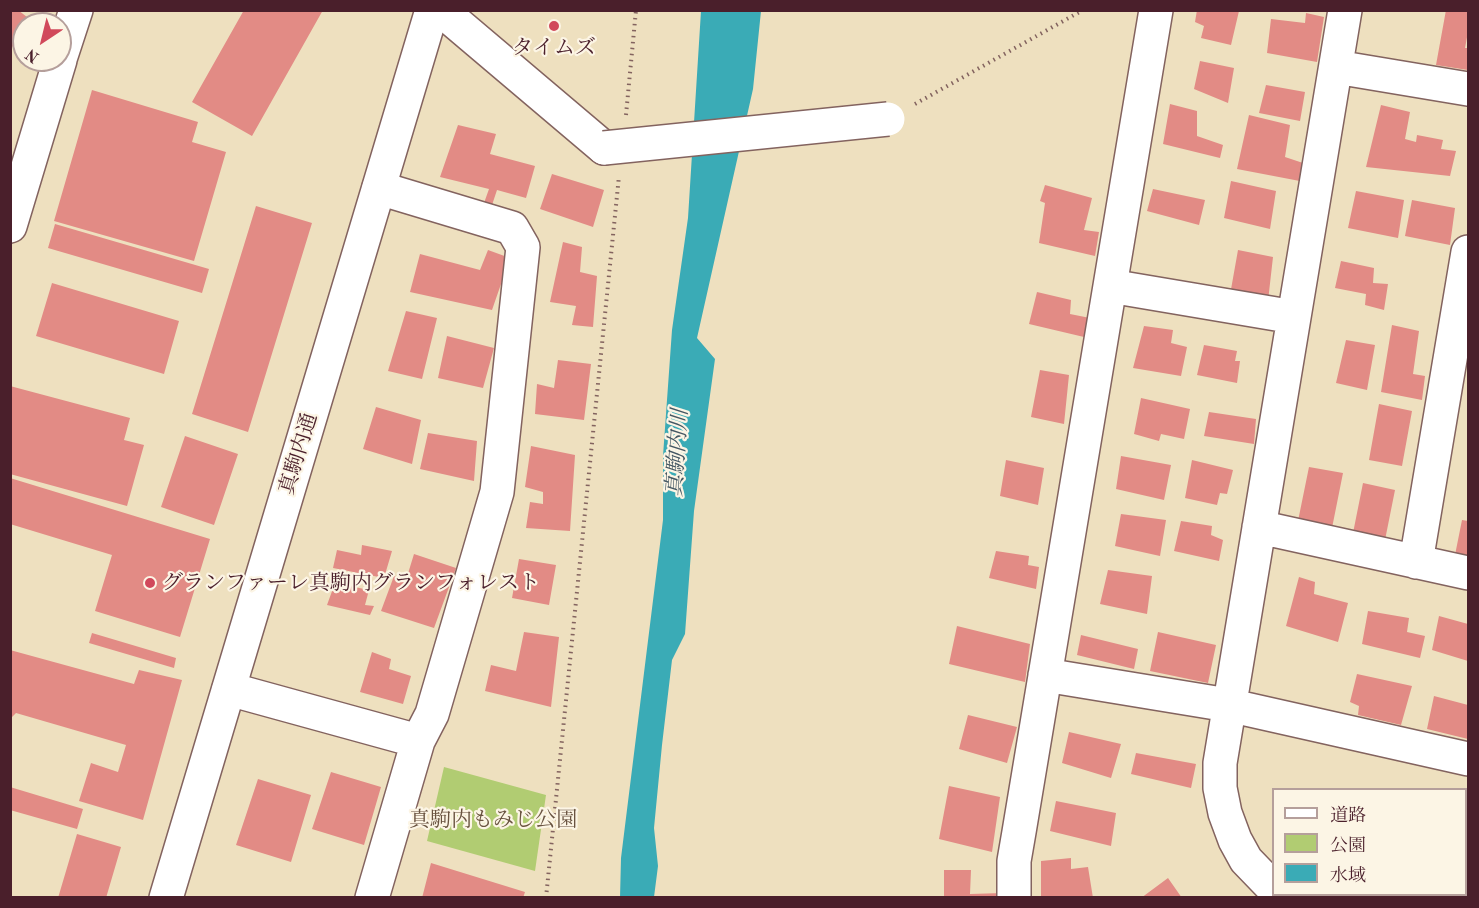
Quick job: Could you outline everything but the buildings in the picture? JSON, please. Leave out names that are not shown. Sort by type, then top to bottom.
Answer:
[{"type":"main road","name":"真駒内通","points":[[166,897],[432,10]]},
{"type":"main road","points":[[441,10],[612,156],[888,119]]},
{"type":"main road","points":[[1014,897],[1014,861],[1156,10]]},
{"type":"main road","points":[[1272,887],[1246,860],[1234,840],[1220,788],[1220,763],[1345,10]]},
{"type":"main road","points":[[1336,67],[1468,89]]},
{"type":"main road","points":[[10,226],[56,72]]},
{"type":"main road","points":[[372,897],[418,741],[432,714],[496,492],[523,248],[512,228],[379,188]]},
{"type":"main road","points":[[1416,562],[1468,252]]},
{"type":"main road","points":[[1110,286],[1294,317]]},
{"type":"main road","points":[[1259,527],[1468,573]]},
{"type":"main road","points":[[1045,675],[1228,705],[1468,759]]},
{"type":"main road","points":[[229,689],[418,741]]},
{"type":"path","points":[[625,117],[636,10]]},
{"type":"path","points":[[888,119],[1083,10]]},
{"type":"path","points":[[546,897],[612,156]]},
{"type":"green space","name":"真駒内もみじ公園","points":[[444,767],[546,795],[535,871],[427,841]]},
{"type":"water","name":"真駒内川","points":[[701,11],[761,11],[753,89],[697,338],[715,359],[694,511],[685,634],[672,660],[662,745],[654,828],[658,866],[654,897],[620,898],[621,858],[663,520],[663,456],[672,330],[688,218]]},
{"type":"place","name":"タイムズ","points":[[554,26]]},
{"type":"place","name":"グランファーレ真駒内グランフォレスト","points":[[150,583]]}]
